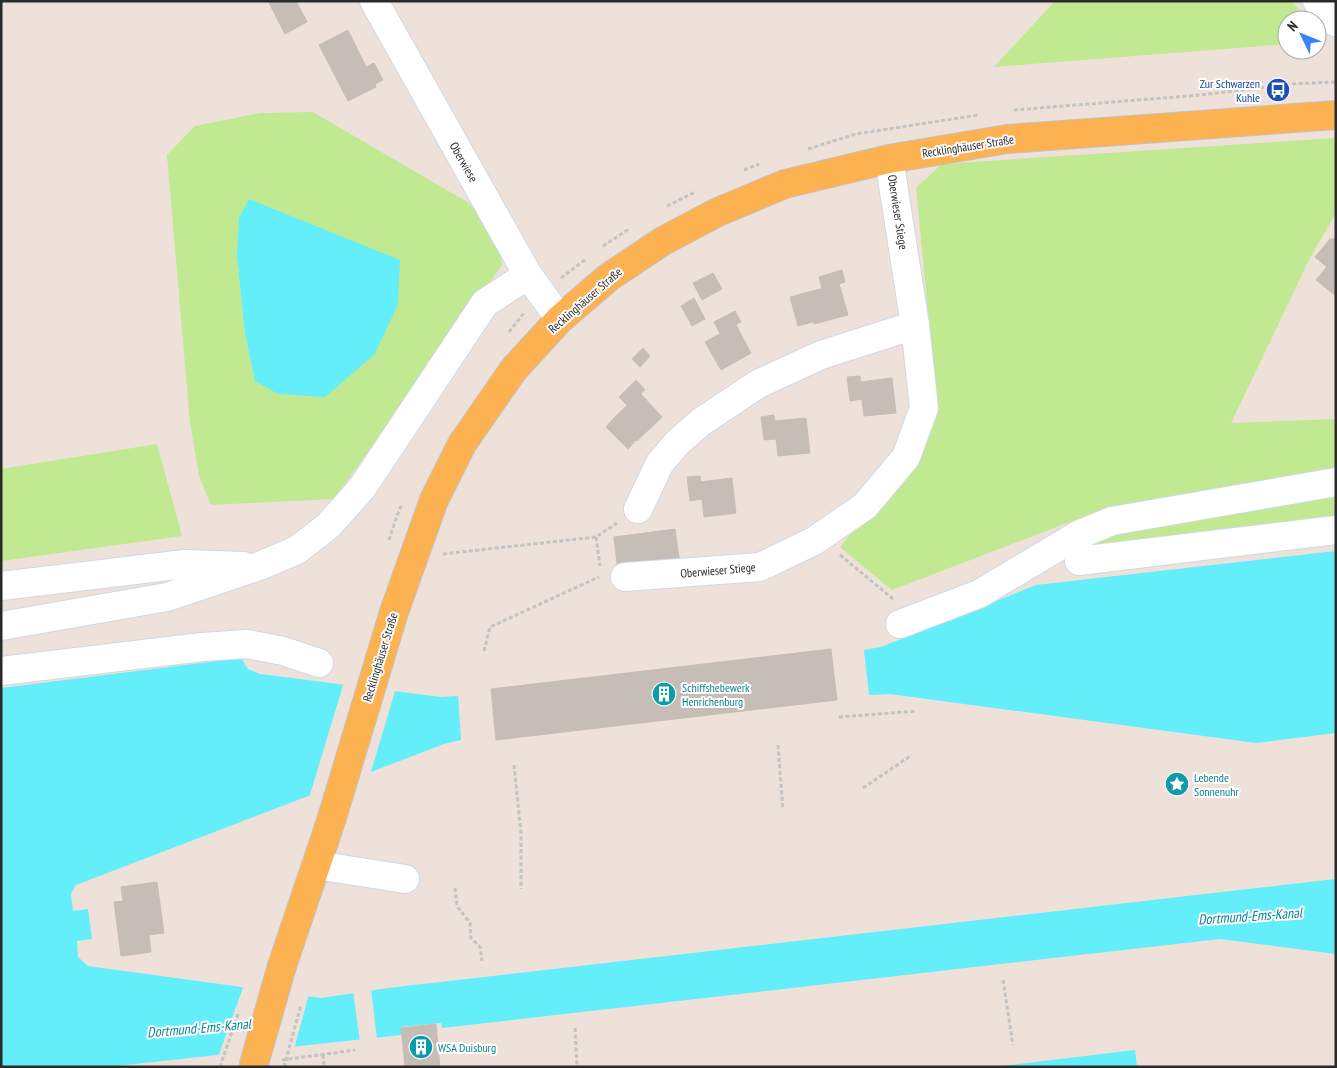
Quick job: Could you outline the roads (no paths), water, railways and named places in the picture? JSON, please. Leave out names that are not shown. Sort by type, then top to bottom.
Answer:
[{"type":"main road","name":"Recklinghäuser Straße","points":[[263,1064],[282,966],[331,821],[412,556],[434,500],[462,444],[514,369],[560,319],[609,277],[662,241],[718,212],[785,184],[889,159],[1007,139],[1336,115]]},
{"type":"lane","name":"Oberwiese","points":[[374,1],[535,285],[560,319]]},
{"type":"lane","points":[[1317,1],[1336,22]]},
{"type":"lane","name":"Oberwieser Stiege","points":[[613,576],[760,567],[819,538],[865,506],[906,457],[924,408],[915,325],[889,159]]},
{"type":"lane","points":[[1,626],[167,597],[259,566],[297,550],[328,526],[362,488],[485,303],[535,285]]},
{"type":"lane","points":[[638,509],[660,463],[677,443],[700,422],[758,384],[821,355],[915,325]]},
{"type":"lane","points":[[896,612],[979,594],[1078,535],[1112,521],[1336,482]]},
{"type":"lane","points":[[1078,535],[1079,562],[1336,530]]},
{"type":"lane","points":[[1,586],[185,564],[259,566]]},
{"type":"lane","points":[[1,671],[202,647],[247,644],[283,651],[319,663]]},
{"type":"lane","points":[[316,865],[405,879]]},
{"type":"water","points":[[249,199],[400,260],[398,304],[375,354],[325,397],[278,394],[255,381],[245,334],[237,256],[239,218]]},
{"type":"water","points":[[1336,551],[1336,733],[1256,743],[890,694],[869,695],[864,650],[881,647],[1036,585]]},
{"type":"water","name":"Dortmund-Ems-Kanal","points":[[241,658],[248,669],[260,674],[441,697],[458,696],[461,740],[444,744],[76,885],[71,894],[73,911],[88,909],[92,939],[77,941],[78,957],[88,966],[321,998],[388,988],[1336,879],[1336,954],[1220,939],[442,1028],[441,1023],[401,1027],[401,1035],[108,1067],[1,1067],[1,688]]},
{"type":"water","points":[[1135,1050],[1137,1067],[993,1067]]},
{"type":"place","name":"Zur Schwarzen Kuhle","points":[[1278,90]]},
{"type":"place","name":"Schiffshebewerk Henrichenburg","points":[[664,694]]},
{"type":"place","name":"Lebende Sonnenuhr","points":[[1177,784]]},
{"type":"place","name":"WSA Duisburg","points":[[421,1047]]}]
